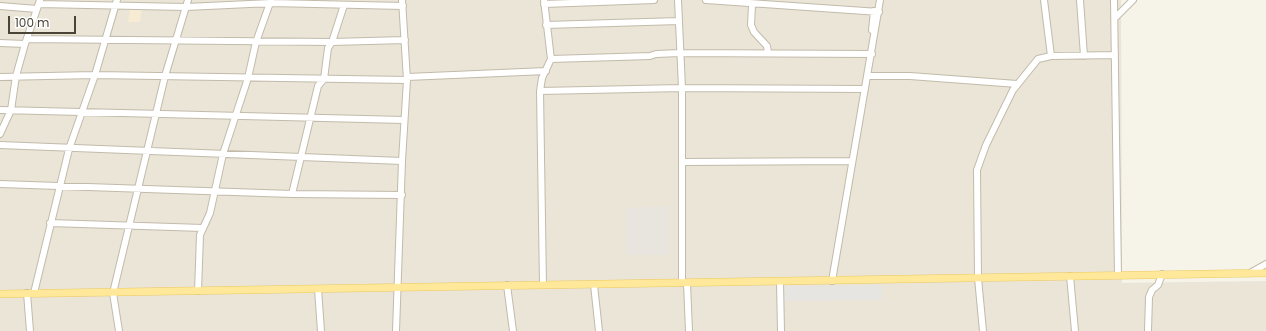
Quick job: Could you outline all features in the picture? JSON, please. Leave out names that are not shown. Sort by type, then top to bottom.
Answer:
[{"type":"main road","points":[[0,294],[1266,273]]},
{"type":"street","points":[[119,331],[113,293],[166,76],[188,0]]},
{"type":"street","points":[[543,285],[540,91],[542,78],[551,59],[544,2],[654,0]]},
{"type":"street","points":[[678,0],[682,88],[685,283],[689,331]]},
{"type":"street","points":[[706,0],[766,2],[876,11]]},
{"type":"street","points":[[832,281],[868,76],[876,11],[880,0]]},
{"type":"street","points":[[1044,0],[1051,56]]},
{"type":"street","points":[[1080,0],[1084,56]]},
{"type":"street","points":[[1114,0],[1118,275]]},
{"type":"street","points":[[1115,18],[1133,0]]},
{"type":"street","points":[[198,290],[200,235],[210,213],[223,154],[248,78],[256,42],[271,2]]},
{"type":"street","points":[[0,6],[116,3],[186,7],[271,2],[344,5],[403,3],[407,78],[402,161],[396,331]]},
{"type":"street","points":[[30,331],[31,293],[70,149],[95,76],[116,3]]},
{"type":"street","points":[[0,134],[11,110],[16,76],[39,4]]},
{"type":"street","points":[[292,194],[318,86],[324,79],[328,48],[332,42],[344,5]]},
{"type":"street","points":[[752,5],[751,25],[754,32],[767,46],[768,53]]},
{"type":"street","points":[[546,25],[679,21]]},
{"type":"street","points":[[0,43],[106,41],[332,42],[405,40]]},
{"type":"street","points":[[551,59],[650,56],[656,54],[680,53],[870,54]]},
{"type":"street","points":[[983,331],[978,278],[977,170],[986,145],[1017,84],[1038,59],[1051,56],[1114,55]]},
{"type":"street","points":[[0,77],[166,76],[324,79],[407,78],[546,71]]},
{"type":"street","points":[[868,76],[910,76],[1017,84]]},
{"type":"street","points":[[540,91],[682,88],[865,89]]},
{"type":"street","points":[[0,110],[312,116],[404,120]]},
{"type":"street","points":[[0,145],[70,149],[402,161]]},
{"type":"street","points":[[682,162],[852,161]]},
{"type":"street","points":[[0,184],[214,190],[292,194],[402,195]]},
{"type":"street","points":[[50,223],[203,228]]},
{"type":"street","points":[[1250,273],[1266,264]]},
{"type":"street","points":[[1148,331],[1149,297],[1152,290],[1158,284],[1162,274]]},
{"type":"street","points":[[1070,276],[1075,331]]},
{"type":"street","points":[[780,282],[781,331]]},
{"type":"street","points":[[594,284],[599,331]]},
{"type":"street","points":[[507,285],[513,331]]},
{"type":"street","points":[[318,289],[321,331]]},
{"type":"shaded area","points":[[0,0],[1121,0],[1122,283],[1266,281],[1266,331],[0,331]]},
{"type":"shaded area","points":[[142,8],[140,22],[128,22],[130,9]]},
{"type":"shaded area","points":[[669,206],[669,255],[626,255],[626,208]]},
{"type":"shaded area","points":[[882,285],[882,300],[785,301],[785,286]]}]
